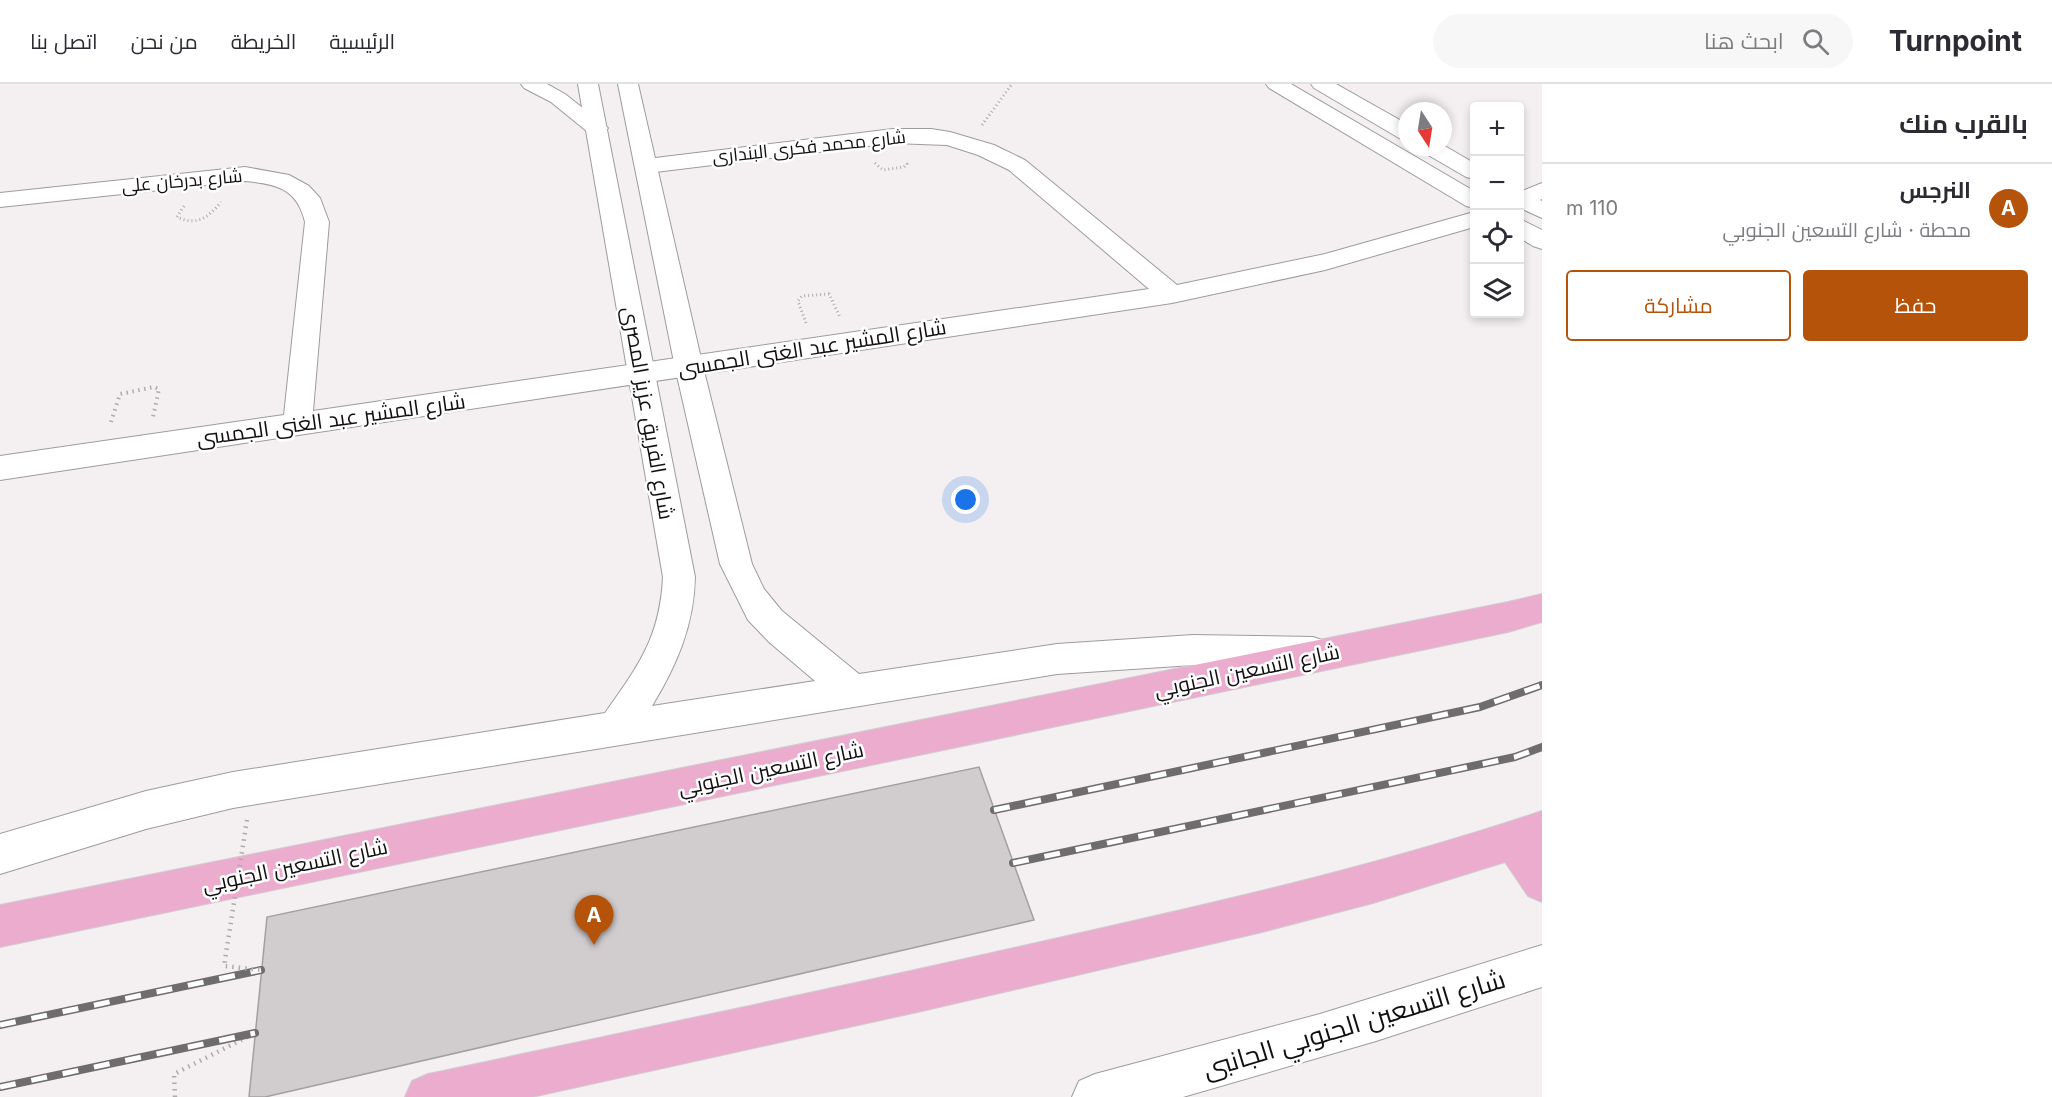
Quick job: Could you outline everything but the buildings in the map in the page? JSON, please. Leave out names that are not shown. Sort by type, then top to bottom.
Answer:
[{"type":"main road","name":"شارع التسعين الجنوبي","points":[[0,926],[1508,618],[1542,608]]},
{"type":"main road","points":[[428,1097],[873,1002],[1176,932],[1326,895],[1528,835],[1542,882]]},
{"type":"street","points":[[531,84],[558,98],[597,128]]},
{"type":"street","name":"شارع الفريق عزيز المصرى","points":[[588,84],[679,577],[680,601],[666,650],[616,728]]},
{"type":"street","points":[[628,84],[736,564],[747,589],[760,609],[778,629],[853,690]]},
{"type":"street","points":[[1276,84],[1470,199]]},
{"type":"street","points":[[1321,84],[1398,128]]},
{"type":"street","name":"شارع محمد فكرى البندارى","points":[[647,166],[893,136],[931,136],[969,144],[1017,165],[1172,294]]},
{"type":"street","points":[[1446,156],[1470,170]]},
{"type":"street","name":"شارع بدرخان على","points":[[0,200],[244,174],[283,180],[298,188],[309,197],[315,208],[316,222],[297,425]]},
{"type":"street","name":"شارع المشير عبد الغنى الجمسى","points":[[0,468],[1172,294],[1268,276],[1350,257],[1470,220]]},
{"type":"street","points":[[1524,230],[1542,241]]},
{"type":"street","points":[[0,854],[146,810],[233,790],[1036,662],[1123,654],[1252,650],[1336,652]]},
{"type":"street","name":"شارع التسعين الجنوبي الجانبى","points":[[1095,1097],[1308,1041],[1446,999],[1542,966]]},
{"type":"path","points":[[969,144],[1012,84]]},
{"type":"path","points":[[814,348],[798,301],[802,296],[826,293],[832,296],[850,343]]},
{"type":"path","points":[[103,453],[120,394],[154,387],[159,389],[146,447]]},
{"type":"path","points":[[247,820],[224,966],[261,970]]},
{"type":"path","points":[[175,1097],[174,1074],[255,1033]]},
{"type":"railway","points":[[994,810],[1480,707],[1542,685]]},
{"type":"railway","points":[[1013,863],[1515,757],[1542,747]]},
{"type":"railway","points":[[0,1025],[261,970]]},
{"type":"railway","points":[[0,1087],[255,1033]]},
{"type":"place","name":"النرجس","points":[[594,945]]}]
